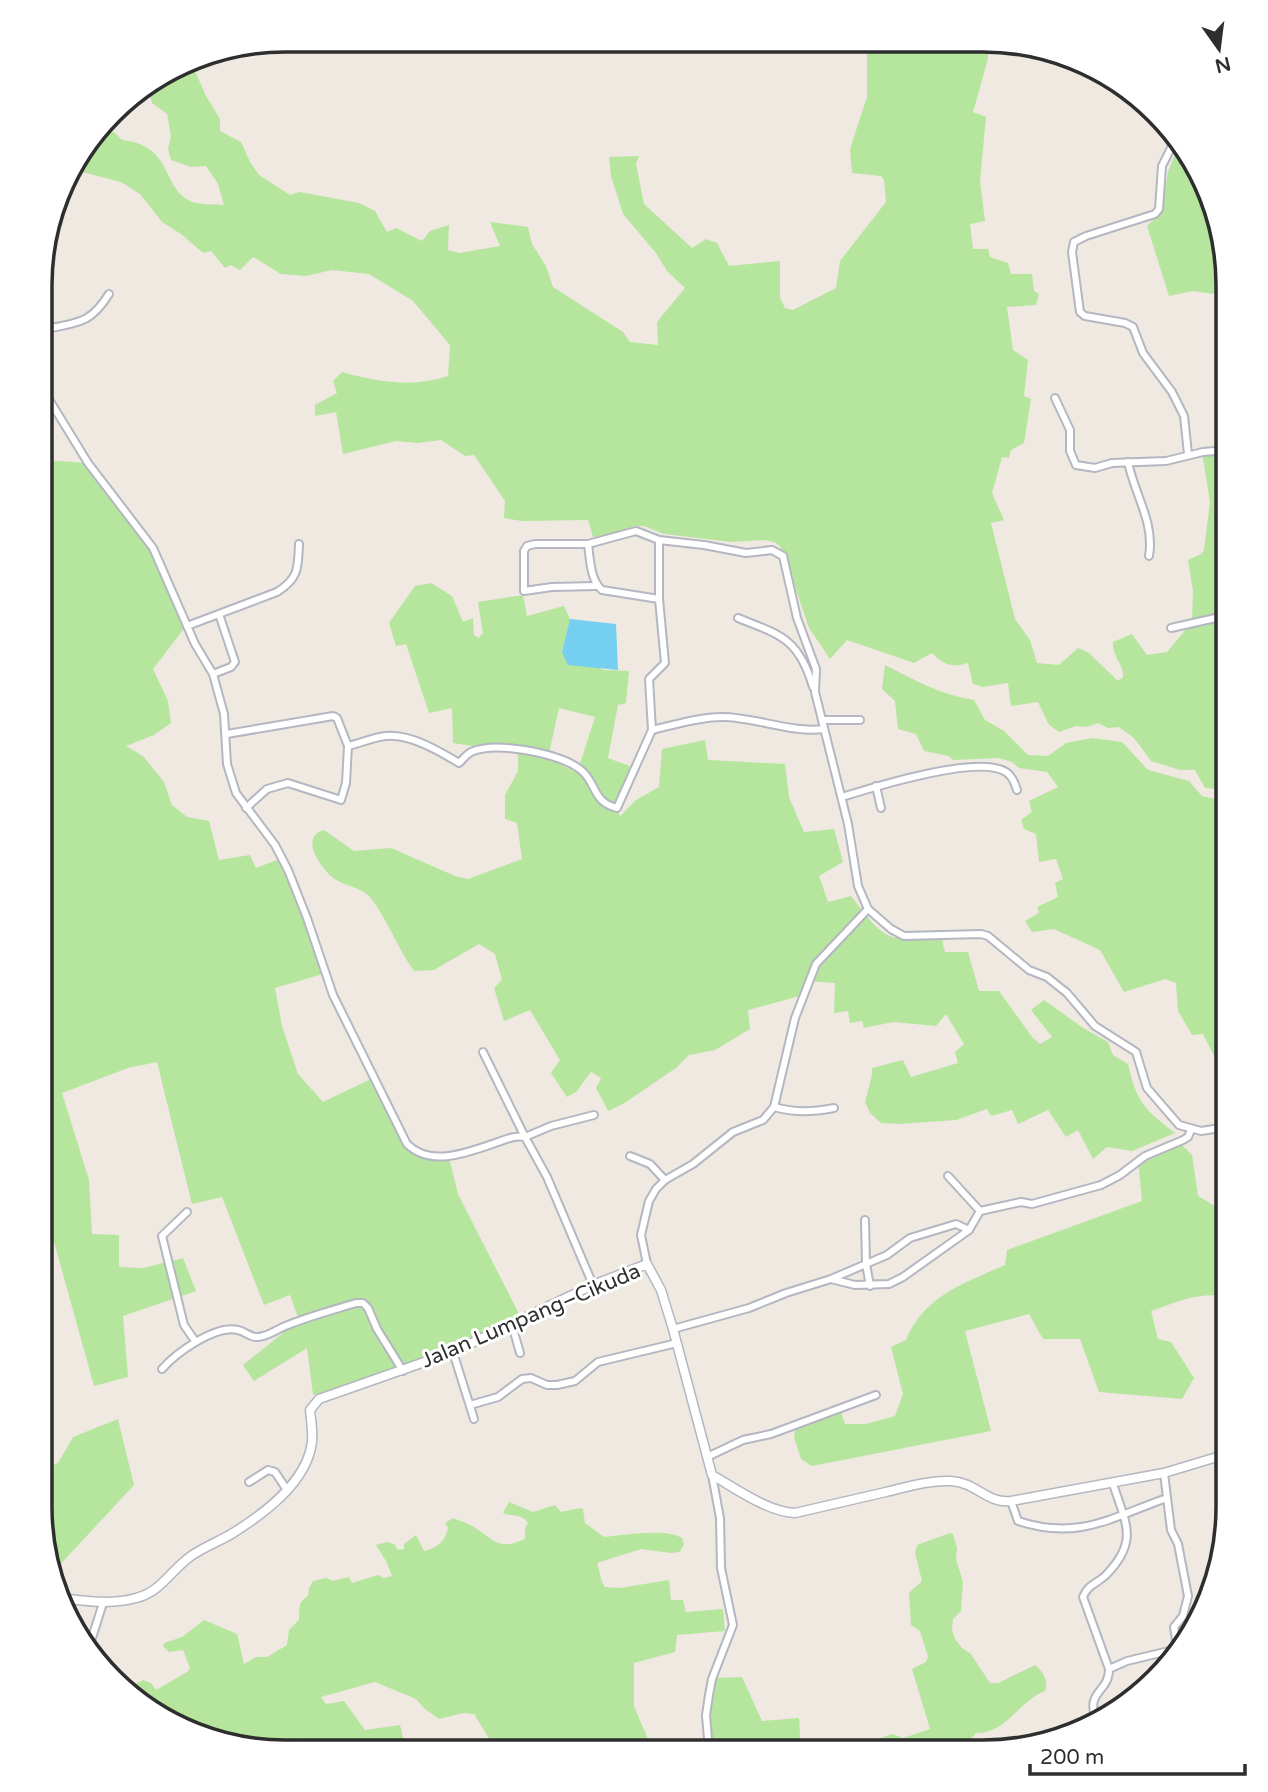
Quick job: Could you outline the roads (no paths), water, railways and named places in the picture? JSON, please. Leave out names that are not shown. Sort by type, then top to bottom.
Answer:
[{"type":"street","points":[[1170,148],[1163,161],[1158,212],[1150,217],[1086,236],[1074,242],[1072,252],[1080,312],[1085,316],[1125,323],[1133,327],[1143,353],[1172,392],[1184,416],[1188,454]]},
{"type":"street","points":[[52,328],[86,320],[99,310],[109,294]]},
{"type":"street","points":[[1055,398],[1070,430],[1070,451],[1076,465],[1095,468],[1166,461],[1188,454],[1216,451]]},
{"type":"street","points":[[52,404],[88,463],[153,548],[187,626],[213,674],[224,714],[227,764],[232,785],[275,845],[288,870],[332,995],[407,1144],[416,1153],[434,1157],[471,1151],[516,1136],[525,1137],[551,1126],[594,1115]]},
{"type":"street","points":[[1128,463],[1132,484],[1143,504],[1151,546],[1149,556]]},
{"type":"street","points":[[597,586],[524,591],[524,551],[527,546],[535,544],[589,544],[636,531],[659,540],[746,553],[764,549],[779,552],[783,556],[797,618],[816,670],[815,692]]},
{"type":"street","points":[[348,746],[386,736],[399,737],[441,752],[459,763],[468,753],[480,750],[522,749],[552,755],[584,772],[600,801],[617,808],[652,730],[649,679],[664,663],[659,599],[659,540]]},
{"type":"street","points":[[187,626],[277,592],[289,584],[298,568],[299,544]]},
{"type":"street","points":[[589,544],[592,569],[597,586],[602,590],[659,599]]},
{"type":"street","points":[[213,674],[231,667],[235,662],[219,614]]},
{"type":"street","points":[[738,618],[781,635],[793,645],[807,666],[842,797],[858,886],[868,909],[891,929],[904,936],[981,934],[993,939],[1029,970],[1047,976],[1067,993],[1103,1033],[1136,1052],[1150,1094],[1172,1120],[1191,1130],[1215,1130]]},
{"type":"street","points":[[1171,628],[1216,618]]},
{"type":"street","points":[[227,734],[332,716],[337,718],[348,746],[346,783],[341,800],[288,783],[267,789],[246,807]]},
{"type":"street","points":[[652,730],[719,717],[778,724],[800,730],[824,729]]},
{"type":"street","points":[[822,720],[860,720]]},
{"type":"street","points":[[842,797],[924,775],[985,767],[996,768],[1009,774],[1017,790]]},
{"type":"street","points":[[876,786],[881,808]]},
{"type":"street","points":[[647,1264],[642,1247],[643,1218],[649,1200],[665,1180],[693,1164],[733,1132],[764,1120],[774,1107],[795,1018],[816,964],[868,909]]},
{"type":"street","points":[[483,1052],[547,1177],[593,1285]]},
{"type":"street","points":[[774,1107],[792,1112],[834,1108]]},
{"type":"street","points":[[831,1279],[855,1285],[889,1284],[969,1230],[980,1211],[1021,1202],[1032,1204],[1101,1185],[1120,1175],[1145,1156],[1188,1138],[1191,1130]]},
{"type":"street","points":[[630,1156],[650,1164],[665,1180]]},
{"type":"street","points":[[948,1176],[980,1211]]},
{"type":"street","points":[[187,1212],[162,1236],[184,1325],[195,1341]]},
{"type":"street","points":[[865,1220],[866,1264],[870,1286]]},
{"type":"street","points":[[673,1329],[749,1308],[831,1279],[887,1255],[910,1238],[928,1231],[956,1224],[969,1230]]},
{"type":"street","name":"Jalan Lumpang–Cikuda","points":[[72,1599],[103,1603],[152,1593],[191,1556],[249,1522],[295,1483],[308,1458],[313,1440],[310,1410],[319,1399],[453,1352],[593,1285],[647,1264],[657,1280],[673,1329],[712,1475]]},
{"type":"street","points":[[162,1369],[175,1355],[195,1341],[230,1329],[257,1338],[288,1325],[363,1303],[403,1371]]},
{"type":"street","points":[[512,1325],[520,1353]]},
{"type":"street","points":[[470,1405],[498,1397],[522,1378],[531,1378],[548,1385],[575,1381],[598,1362],[677,1343]]},
{"type":"street","points":[[453,1352],[474,1419]]},
{"type":"street","points":[[707,1457],[743,1440],[771,1433],[876,1395]]},
{"type":"street","points":[[712,1475],[751,1498],[787,1513],[795,1513],[917,1485],[947,1481],[973,1486],[1000,1503],[1114,1484],[1215,1458]]},
{"type":"street","points":[[249,1482],[268,1470],[275,1472],[287,1490]]},
{"type":"street","points":[[1164,1473],[1171,1530],[1178,1544],[1188,1596],[1182,1616],[1174,1627],[1176,1637]]},
{"type":"street","points":[[708,1740],[706,1715],[712,1679],[733,1625],[721,1568],[720,1518],[712,1475]]},
{"type":"street","points":[[1093,1712],[1092,1702],[1108,1678],[1109,1669],[1083,1597],[1086,1589],[1106,1575],[1127,1547],[1128,1538],[1114,1484]]},
{"type":"street","points":[[1011,1501],[1018,1521],[1066,1530],[1095,1525],[1167,1498]]},
{"type":"street","points":[[92,1637],[103,1603]]},
{"type":"street","points":[[1109,1669],[1127,1661],[1164,1652]]},
{"type":"water","points":[[570,619],[616,624],[618,670],[568,665],[562,652]]}]
